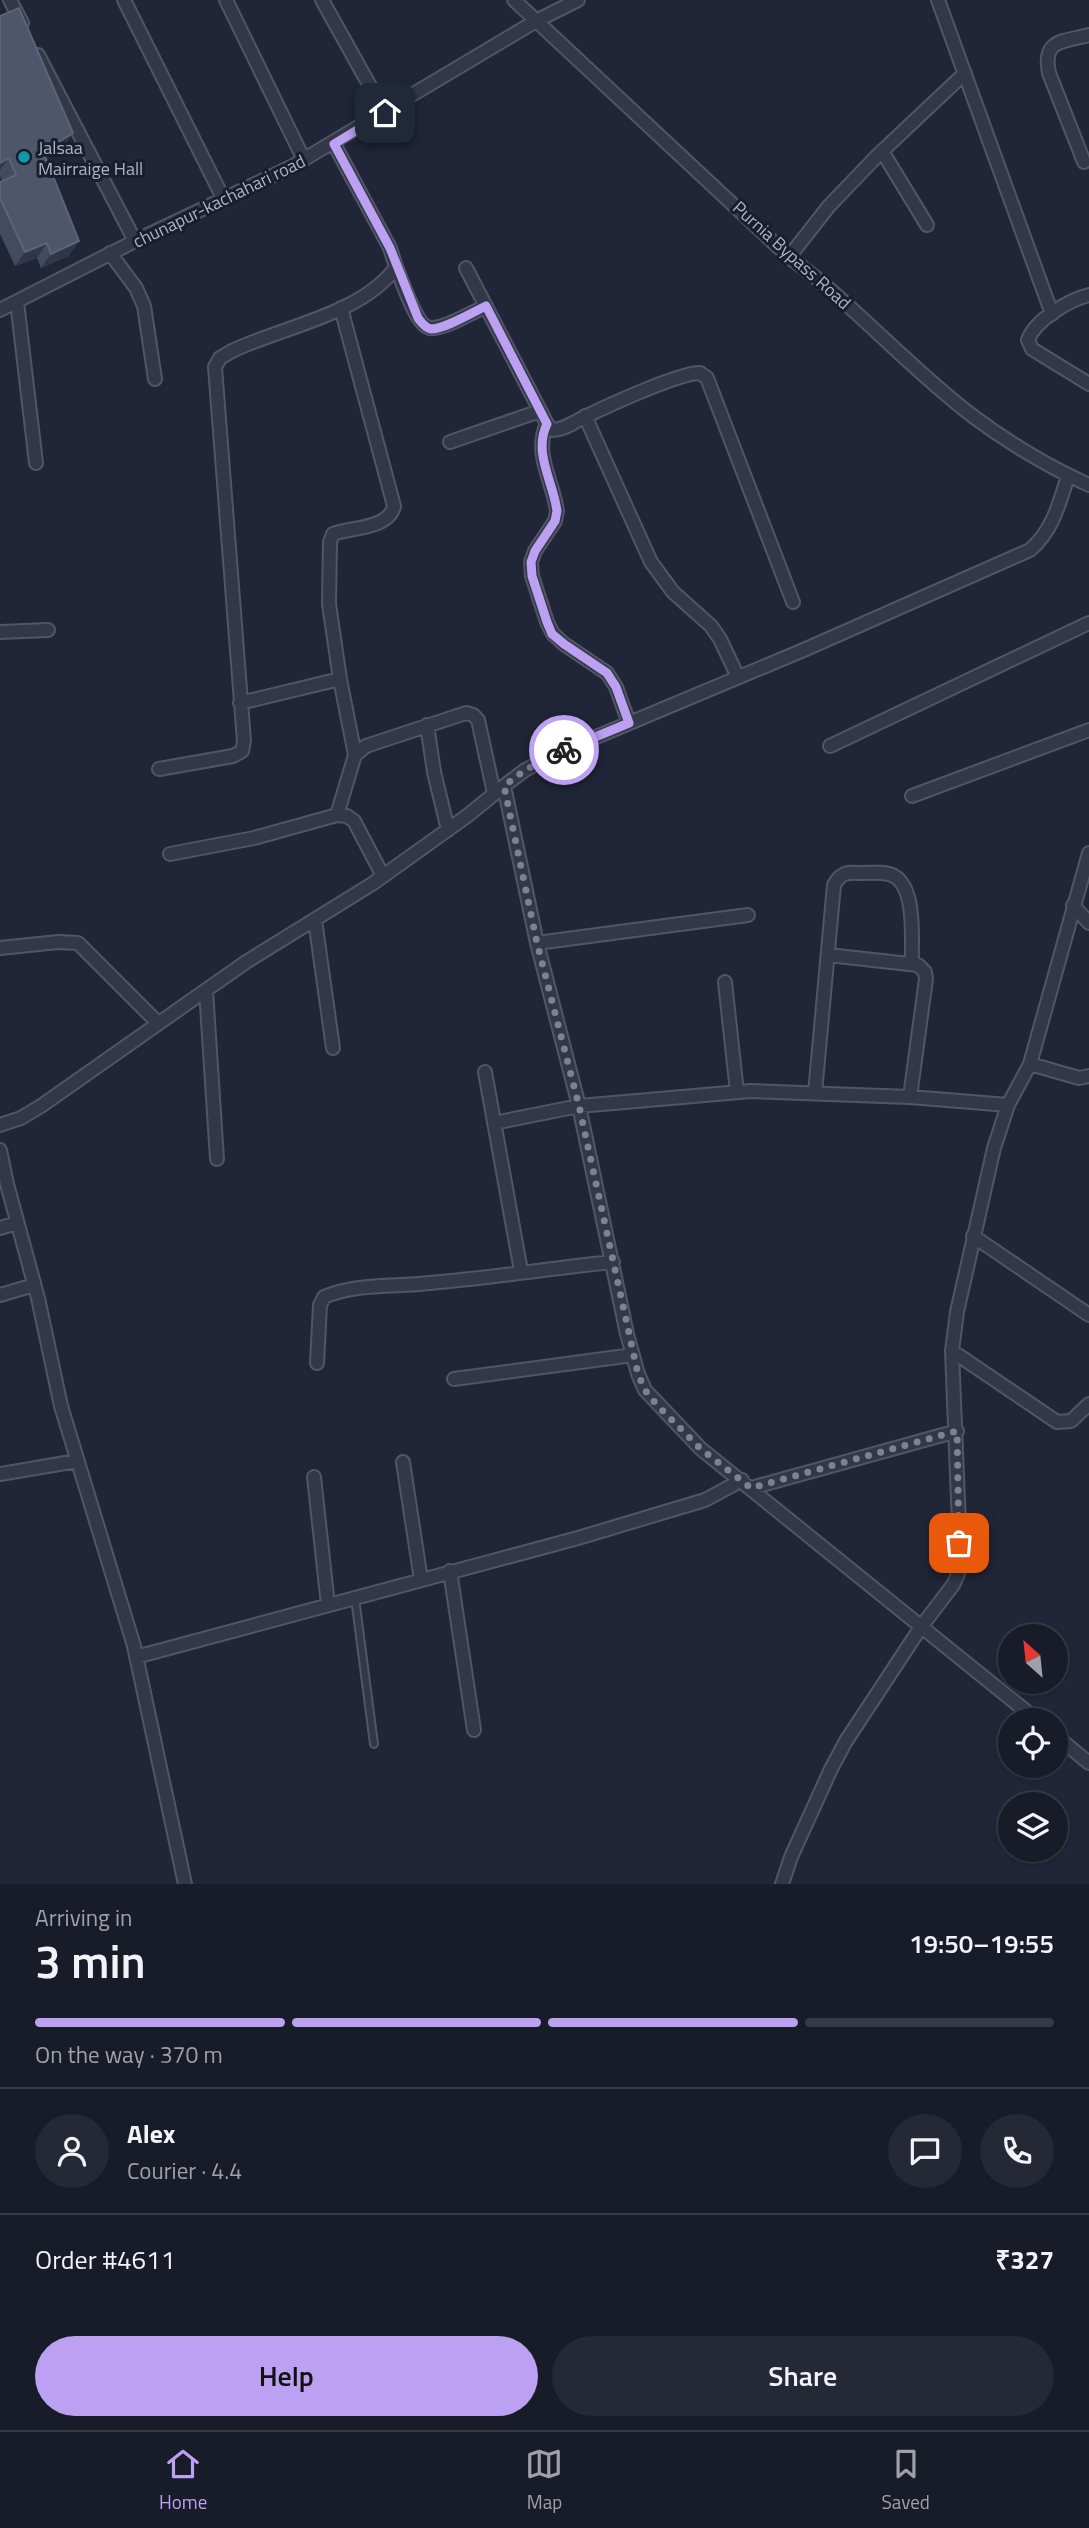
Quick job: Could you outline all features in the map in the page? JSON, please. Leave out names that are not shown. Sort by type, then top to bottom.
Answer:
[{"type":"street","points":[[10,0],[135,241]]},
{"type":"street","points":[[124,0],[224,200]]},
{"type":"street","points":[[226,0],[304,160]]},
{"type":"street","points":[[322,0],[385,113]]},
{"type":"street","name":"Purnia Bypass Road","points":[[514,0],[789,257],[815,275],[975,418],[1089,485]]},
{"type":"street","name":"chunapur-kachahari road","points":[[0,310],[334,144],[536,21],[578,0]]},
{"type":"street","points":[[938,0],[1052,314]]},
{"type":"street","points":[[1084,162],[1046,59],[1048,49],[1056,43],[1089,35]]},
{"type":"street","points":[[789,257],[829,206],[882,150],[965,73]]},
{"type":"street","points":[[334,144],[390,248],[418,318],[425,326],[431,329],[444,325],[486,306]]},
{"type":"street","points":[[882,150],[927,225]]},
{"type":"street","points":[[110,253],[136,288],[144,306],[156,379]]},
{"type":"street","points":[[64,262],[69,275]]},
{"type":"street","points":[[159,769],[239,754],[244,741],[215,367],[220,358],[232,351],[341,308],[386,281],[396,267]]},
{"type":"street","points":[[466,268],[552,430],[561,430],[585,416],[681,377],[700,373],[707,378],[793,602]]},
{"type":"street","points":[[1089,295],[1052,314],[1031,330],[1028,340],[1032,349],[1089,384]]},
{"type":"street","points":[[17,302],[36,463]]},
{"type":"street","points":[[337,815],[355,755],[329,604],[330,542],[334,534],[343,530],[387,520],[393,514],[394,506],[341,308]]},
{"type":"street","points":[[450,442],[540,411]]},
{"type":"street","points":[[585,416],[651,562],[673,592],[711,626],[738,677]]},
{"type":"street","points":[[547,424],[541,436],[541,449],[557,511],[555,521],[535,551],[531,562],[532,576],[552,634],[607,673],[616,687],[629,723]]},
{"type":"street","points":[[0,1125],[41,1107],[206,990],[383,876],[525,770],[1030,550],[1045,537],[1068,475]]},
{"type":"street","points":[[830,746],[1089,623]]},
{"type":"street","points":[[0,632],[48,630]]},
{"type":"street","points":[[240,702],[340,679]]},
{"type":"street","points":[[355,755],[374,741],[467,713],[478,720],[499,790],[579,1106],[633,1355],[645,1390],[701,1449],[1022,1708]]},
{"type":"street","points":[[427,725],[434,772],[448,830]]},
{"type":"street","points":[[912,796],[1089,730]]},
{"type":"street","points":[[170,854],[254,838],[337,815],[347,816],[354,821],[383,876]]},
{"type":"street","points":[[782,1884],[791,1857],[831,1769],[958,1574],[957,1431],[952,1352],[957,1312],[994,1148],[1009,1105],[1030,1064],[1089,853]]},
{"type":"street","points":[[815,1093],[834,885],[838,877],[847,872],[880,873],[892,875],[903,883],[909,895],[912,964]]},
{"type":"street","points":[[1073,905],[1089,923]]},
{"type":"street","points":[[537,943],[748,915]]},
{"type":"street","points":[[315,919],[333,1048]]},
{"type":"street","points":[[0,948],[58,942],[78,943],[158,1023]]},
{"type":"street","points":[[828,955],[918,965],[925,972],[910,1097]]},
{"type":"street","points":[[725,982],[737,1092]]},
{"type":"street","points":[[206,990],[217,1159]]},
{"type":"street","points":[[1030,1064],[1079,1078],[1089,1076]]},
{"type":"street","points":[[485,1072],[521,1272]]},
{"type":"street","points":[[494,1123],[579,1106],[737,1092],[910,1097],[1009,1105]]},
{"type":"street","points":[[0,1150],[61,1406],[136,1657],[185,1884]]},
{"type":"street","points":[[0,1228],[17,1223]]},
{"type":"street","points":[[973,1236],[1089,1315]]},
{"type":"street","points":[[317,1363],[320,1305],[324,1297],[348,1289],[432,1283],[613,1262]]},
{"type":"street","points":[[0,1295],[34,1285]]},
{"type":"street","points":[[952,1352],[1057,1422],[1071,1421],[1089,1404]]},
{"type":"street","points":[[454,1378],[633,1355]]},
{"type":"street","points":[[136,1657],[578,1538],[705,1500],[747,1484],[957,1431]]},
{"type":"street","points":[[0,1474],[77,1461]]},
{"type":"street","points":[[403,1462],[421,1580]]},
{"type":"street","points":[[314,1477],[328,1605]]},
{"type":"street","points":[[450,1571],[474,1730]]},
{"type":"street","points":[[1068,1746],[1089,1763]]},
{"type":"lane","points":[[355,1598],[374,1744]]},
{"type":"building","name":"Jalsaa Mairraige Hall","points":[[19,8],[73,133],[43,151],[79,241],[51,254],[47,243],[25,252],[0,198],[0,182],[16,175],[9,158],[0,163],[0,16]]},
{"type":"way so far","points":[[564,750],[525,770],[504,786],[537,943],[579,1106],[627,1334],[645,1390],[701,1449],[751,1488],[957,1431],[959,1543]]},
{"type":"place","name":"Jalsaa Mairraige Hall","points":[[24,157]]},
{"type":"route","points":[[385,113],[334,144],[390,248],[418,318],[431,329],[486,306],[547,424],[541,436],[541,449],[557,511],[555,521],[535,551],[531,562],[532,576],[552,634],[607,673],[613,680],[629,723],[564,750]]}]
